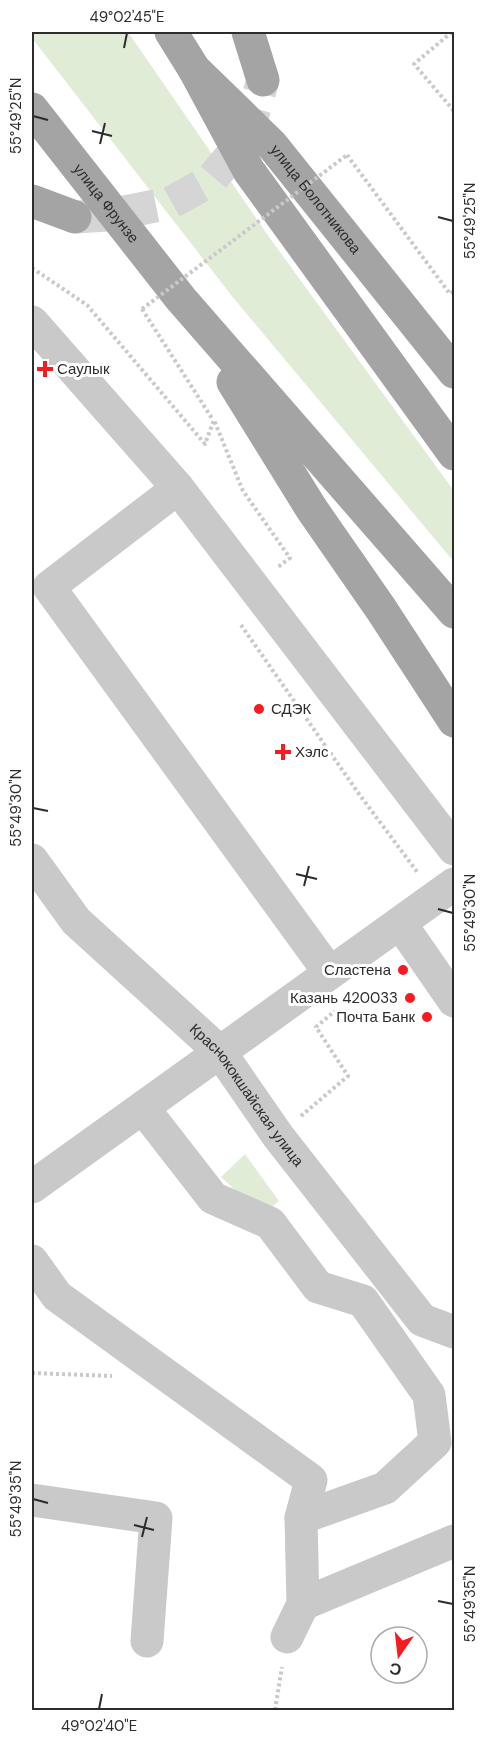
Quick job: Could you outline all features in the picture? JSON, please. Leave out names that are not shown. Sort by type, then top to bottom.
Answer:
[{"type":"main road","name":"улица Болотникова","points":[[171,32],[195,69],[272,145],[454,372]]},
{"type":"main road","points":[[248,32],[263,80]]},
{"type":"main road","points":[[195,69],[249,171],[454,454]]},
{"type":"main road","name":"улица Фрунзе","points":[[32,109],[181,298]]},
{"type":"main road","points":[[32,201],[75,218]]},
{"type":"main road","points":[[181,298],[454,612]]},
{"type":"main road","points":[[181,298],[311,508],[381,609],[454,721]]},
{"type":"street","points":[[32,322],[178,488],[454,849]]},
{"type":"street","points":[[178,488],[49,587],[330,972]]},
{"type":"street","name":"Краснококшайская улица","points":[[32,860],[76,921],[220,1052],[278,1136],[422,1320],[454,1332]]},
{"type":"street","points":[[32,1188],[445,891]]},
{"type":"street","points":[[400,923],[454,1001]]},
{"type":"street","points":[[143,1108],[213,1198],[270,1223],[318,1287],[363,1301],[429,1395],[435,1442],[386,1488],[301,1518]]},
{"type":"street","points":[[32,1261],[57,1296],[311,1480],[301,1518],[303,1604],[287,1637]]},
{"type":"street","points":[[32,1500],[156,1518],[147,1641]]},
{"type":"street","points":[[303,1604],[454,1541]]},
{"type":"path","points":[[452,32],[414,64],[454,111]]},
{"type":"path","points":[[275,569],[290,558],[243,491],[213,420],[142,309],[347,155],[450,294],[454,291]]},
{"type":"path","points":[[32,268],[87,304],[205,444],[213,420]]},
{"type":"path","points":[[237,621],[359,794],[445,891]]},
{"type":"path","points":[[278,1136],[348,1076],[316,1027],[342,1004]]},
{"type":"path","points":[[32,1373],[112,1376]]},
{"type":"path","points":[[275,1710],[287,1637]]},
{"type":"green space","points":[[32,32],[128,32],[269,237],[454,491],[454,562],[231,295],[32,38]]},
{"type":"green space","points":[[245,1154],[279,1201],[262,1215],[221,1177]]},
{"type":"tunnel","points":[[75,217],[110,215],[170,203],[210,181],[246,138],[263,80]]},
{"type":"place","name":"Саулык","points":[[45,369]]},
{"type":"place","name":"СДЭК","points":[[259,709]]},
{"type":"place","name":"Хэлс","points":[[283,752]]},
{"type":"place","name":"Сластена","points":[[403,970]]},
{"type":"place","name":"Казань 420033","points":[[410,998]]},
{"type":"place","name":"Почта Банк","points":[[427,1017]]}]
